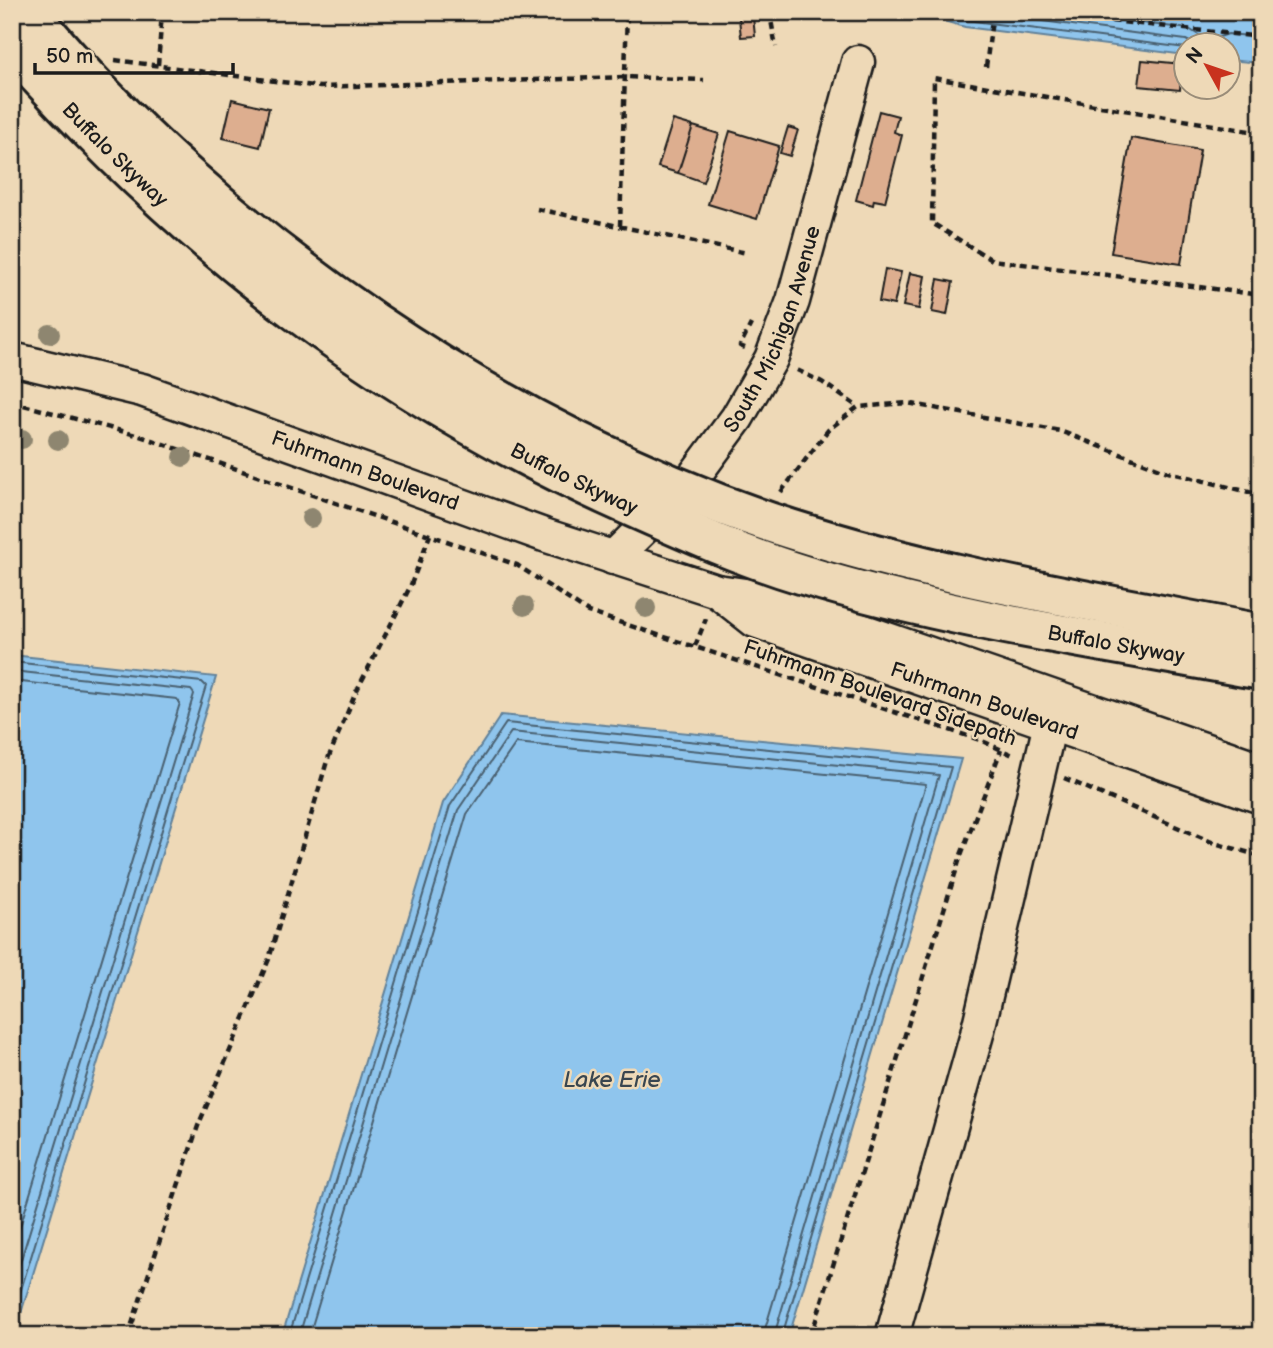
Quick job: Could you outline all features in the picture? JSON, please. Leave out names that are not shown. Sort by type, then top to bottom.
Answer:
[{"type":"highway","name":"Buffalo Skyway","points":[[29,12],[104,96],[161,150],[240,221],[330,291],[424,354],[526,415],[605,455],[714,502],[868,552],[946,572],[1261,634]]},
{"type":"highway","name":"Buffalo Skyway","points":[[12,47],[133,175],[207,243],[289,309],[458,421],[546,469],[675,526],[802,575],[962,614],[1261,670]]},
{"type":"street","name":"South Michigan Avenue","points":[[613,558],[689,483],[737,418],[771,359],[793,301],[858,62]]},
{"type":"street","name":"Fuhrmann Boulevard","points":[[12,359],[142,390],[613,558],[711,604],[755,621],[1261,797]]},
{"type":"street","name":"Fuhrmann Boulevard","points":[[711,604],[772,599],[1261,769]]},
{"type":"street","points":[[892,1336],[977,1034],[1038,766],[1051,724]]},
{"type":"path","points":[[158,65],[162,12]]},
{"type":"path","points":[[775,12],[771,20],[776,47]]},
{"type":"path","points":[[986,67],[993,12]]},
{"type":"path","points":[[1028,12],[1261,37]]},
{"type":"path","points":[[620,226],[627,15]]},
{"type":"path","points":[[105,58],[320,87],[626,77],[704,80]]},
{"type":"path","points":[[1261,133],[934,78],[932,223],[992,260],[1261,295]]},
{"type":"path","points":[[537,209],[747,253]]},
{"type":"path","points":[[786,365],[822,382],[858,407]]},
{"type":"path","name":"Fuhrmann Boulevard Sidepath","points":[[12,402],[140,436],[517,565],[588,612],[1001,750],[1214,843],[1261,856]]},
{"type":"path","points":[[777,498],[828,430],[858,407],[907,403],[1060,431],[1168,472],[1261,495]]},
{"type":"path","points":[[128,1336],[198,1126],[269,959],[327,761],[356,692],[410,587],[429,535]]},
{"type":"path","points":[[695,646],[711,604]]},
{"type":"path","points":[[811,1336],[961,855],[1001,750]]},
{"type":"water","points":[[912,12],[1261,12],[1261,63],[1242,61],[1242,32],[1172,32],[1172,53],[965,27]]},
{"type":"water","points":[[12,655],[216,677],[14,1336],[12,1336]]},
{"type":"water","name":"Lake Erie","points":[[501,715],[961,759],[789,1336],[282,1336],[443,803]]},
{"type":"building","points":[[753,17],[755,36],[741,37],[739,18]]},
{"type":"building","points":[[1142,60],[1172,63],[1172,89],[1139,86]]},
{"type":"building","points":[[232,99],[269,108],[260,147],[223,138]]},
{"type":"building","points":[[879,111],[898,116],[894,132],[902,135],[885,202],[874,200],[873,205],[856,200]]},
{"type":"building","points":[[673,120],[693,126],[678,173],[658,167]]},
{"type":"building","points":[[693,126],[719,134],[703,182],[678,173]]},
{"type":"building","points":[[788,127],[798,130],[790,156],[780,153]]},
{"type":"building","points":[[730,131],[779,146],[757,219],[708,204]]},
{"type":"building","points":[[1131,138],[1200,150],[1181,264],[1111,253]]},
{"type":"building","points":[[885,269],[901,272],[894,305],[879,302]]},
{"type":"building","points":[[910,273],[925,276],[919,309],[903,306]]},
{"type":"building","points":[[938,279],[953,282],[947,315],[932,312]]}]
